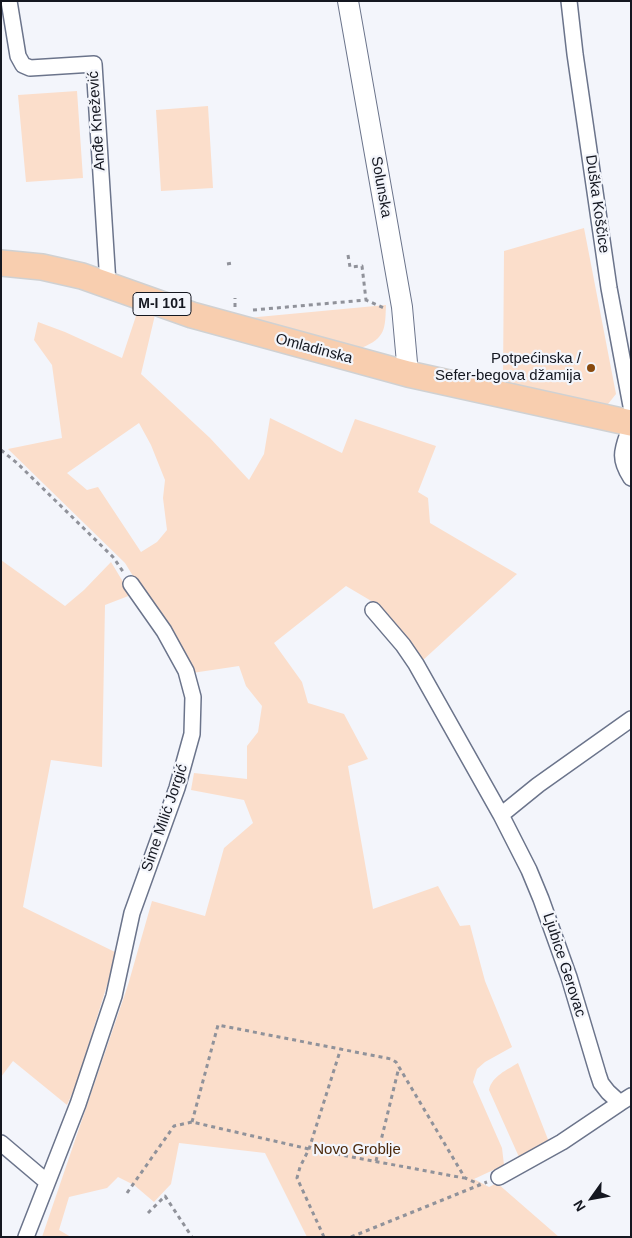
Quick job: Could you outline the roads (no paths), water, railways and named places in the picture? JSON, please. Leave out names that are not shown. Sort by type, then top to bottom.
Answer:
[{"type":"main road","name":"Omladinska","points":[[1,263],[61,271],[108,284],[210,320],[408,374],[631,424]]},
{"type":"street","name":"Anđe Knežević","points":[[9,1],[18,56],[23,65],[30,68],[94,64],[108,284]]},
{"type":"street","name":"Solunska","points":[[348,1],[402,308],[408,374]]},
{"type":"street","name":"Duška Koščice","points":[[569,1],[609,288],[631,406]]},
{"type":"street","points":[[631,424],[622,451],[622,459],[631,478]]},
{"type":"street","name":"Sime Milić Jorgić","points":[[26,1237],[78,1104],[114,996],[132,913],[177,788],[192,734],[193,697],[186,672],[164,631],[131,584]]},
{"type":"street","name":"Ljubice Gerovac","points":[[373,610],[403,645],[416,664],[501,815],[541,899],[569,977],[601,1083],[608,1092],[626,1100]]},
{"type":"street","points":[[501,815],[538,785],[631,719]]},
{"type":"street","points":[[499,1177],[562,1142],[626,1100]]},
{"type":"street","points":[[1,1143],[47,1182]]},
{"type":"place","name":"Potpećinska / Sefer-begova džamija","points":[[591,368]]},
{"type":"park label","name":"Novo Groblje","points":[[357,1150]]}]
